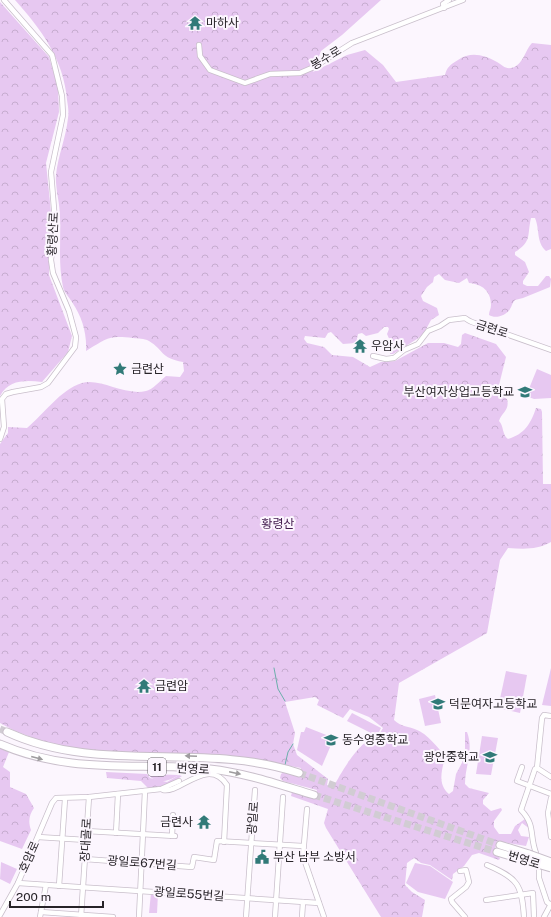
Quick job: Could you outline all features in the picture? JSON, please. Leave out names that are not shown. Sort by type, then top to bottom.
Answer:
[{"type":"highway","name":"번영로","points":[[8,732],[34,743],[74,752],[228,758],[266,764],[299,774]]},
{"type":"highway","name":"번영로","points":[[0,744],[34,757],[71,764],[196,768],[229,772],[314,795]]},
{"type":"highway","name":"번영로","points":[[500,845],[530,856],[551,870]]},
{"type":"highway","name":"번영로","points":[[496,852],[530,856],[551,861]]},
{"type":"street","name":"황령산로","points":[[0,439],[3,435],[4,427],[2,399],[6,394],[41,387],[48,382],[75,347],[76,337],[69,311],[53,273],[51,260],[55,221],[51,172],[63,116],[62,96],[52,55],[4,0]]},
{"type":"street","points":[[444,8],[443,4],[449,0]]},
{"type":"street","name":"봉수로","points":[[199,45],[200,56],[210,70],[245,83],[270,74],[300,73],[314,67],[352,43],[463,0]]},
{"type":"street","name":"금련로","points":[[373,356],[386,359],[394,358],[404,350],[418,344],[428,330],[440,326],[448,320],[465,318],[472,324],[485,324],[492,329],[551,350]]},
{"type":"street","points":[[530,856],[533,836],[529,819],[521,810],[535,769],[537,768],[542,718],[544,715],[551,717]]},
{"type":"street","points":[[522,767],[517,781],[551,794]]},
{"type":"street","points":[[537,768],[551,777]]},
{"type":"street","points":[[59,886],[64,799],[145,791],[170,791],[194,777],[206,775],[218,777],[227,785],[224,842],[304,846]]},
{"type":"street","points":[[161,790],[179,781]]},
{"type":"street","name":"광일로","points":[[246,917],[254,790]]},
{"type":"street","points":[[139,917],[145,791]]},
{"type":"street","points":[[116,833],[118,794]]},
{"type":"street","name":"장대골로","points":[[81,916],[88,797]]},
{"type":"street","points":[[275,917],[283,797]]},
{"type":"street","name":"호암로","points":[[0,915],[18,883],[52,803],[56,798],[64,799]]},
{"type":"street","points":[[551,798],[551,837]]},
{"type":"street","points":[[307,809],[304,846],[306,866],[324,917]]},
{"type":"street","points":[[86,831],[173,836],[173,815]]},
{"type":"street","points":[[38,837],[86,840]]},
{"type":"street","name":"광일로67번길","points":[[85,859],[142,862],[192,867],[194,857],[214,860],[217,841],[224,842]]},
{"type":"street","points":[[544,917],[551,904],[547,902],[539,878],[539,866],[541,857],[551,861]]},
{"type":"street","points":[[487,865],[501,870],[512,880],[522,894],[524,917]]},
{"type":"street","points":[[540,868],[551,870]]},
{"type":"street","points":[[460,871],[466,870],[469,882],[466,887],[452,899],[452,902],[465,917]]},
{"type":"street","name":"광일로55번길","points":[[18,883],[319,903]]},
{"type":"street","points":[[46,885],[41,914],[113,917]]},
{"type":"street","points":[[486,900],[533,892],[534,917]]},
{"type":"street","points":[[302,917],[303,902]]},
{"type":"green space","name":"황령산","points":[[15,0],[381,0],[342,35],[321,51],[313,72],[347,55],[365,50],[383,65],[396,82],[445,75],[448,68],[453,63],[463,57],[473,55],[487,57],[505,67],[511,68],[515,67],[521,61],[532,43],[551,45],[551,249],[546,251],[541,244],[535,218],[531,218],[528,238],[524,245],[515,252],[515,255],[525,262],[529,272],[523,281],[523,284],[527,286],[538,286],[546,276],[549,276],[551,279],[550,287],[515,300],[506,313],[494,317],[489,315],[491,300],[485,289],[478,285],[469,283],[467,278],[459,283],[445,280],[439,274],[434,277],[433,282],[427,287],[421,296],[423,301],[437,308],[439,315],[431,320],[424,333],[417,339],[393,354],[390,354],[391,343],[387,334],[389,329],[388,327],[384,327],[378,333],[366,336],[362,333],[358,334],[356,343],[343,344],[331,332],[328,333],[325,338],[305,336],[304,339],[307,343],[324,347],[332,355],[353,357],[370,367],[381,362],[395,361],[428,343],[444,343],[458,347],[461,344],[462,335],[465,333],[496,344],[506,357],[497,393],[507,399],[508,403],[507,408],[499,421],[506,437],[508,439],[514,437],[523,431],[532,418],[536,408],[541,409],[542,412],[543,484],[551,484],[551,542],[535,548],[508,548],[500,560],[487,633],[399,683],[394,720],[399,724],[424,734],[443,754],[445,757],[441,777],[443,786],[449,794],[453,791],[456,774],[465,757],[465,732],[467,732],[470,745],[465,784],[469,788],[489,793],[483,800],[483,804],[491,811],[501,808],[502,810],[494,821],[494,827],[499,834],[511,834],[515,826],[525,819],[530,829],[522,823],[518,830],[521,836],[529,837],[526,846],[497,841],[494,853],[500,858],[499,860],[479,853],[472,855],[464,866],[453,874],[452,880],[430,865],[421,863],[414,858],[407,863],[405,885],[412,892],[425,900],[422,917],[381,917],[326,828],[324,823],[328,809],[291,796],[292,792],[314,799],[317,790],[283,781],[280,778],[281,774],[284,772],[299,776],[301,768],[274,763],[63,749],[15,731],[0,723],[0,444],[8,433],[8,427],[27,428],[59,397],[74,386],[82,383],[97,383],[138,392],[148,390],[166,376],[180,377],[184,371],[183,362],[166,356],[154,344],[145,339],[125,337],[108,338],[86,351],[86,338],[81,319],[76,308],[65,293],[61,278],[60,212],[56,175],[58,160],[66,133],[68,116],[65,85],[56,58],[50,46],[34,22]],"holes":[[[315,697],[319,700],[317,705],[343,718],[350,709],[369,717],[383,728],[377,738],[371,739],[358,749],[346,765],[334,786],[327,785],[328,779],[297,755],[293,744],[295,733],[285,702]]]},
{"type":"green space","points":[[0,2],[49,57],[58,87],[59,112],[46,163],[51,212],[49,275],[72,336],[68,352],[42,382],[23,381],[12,384],[0,396]]},
{"type":"green space","points":[[537,369],[551,375],[551,398],[534,399],[526,396]]},
{"type":"green space","points":[[551,668],[551,706],[542,705]]},
{"type":"green space","points":[[506,671],[527,675],[520,713],[498,708]]},
{"type":"green space","points":[[435,695],[441,723],[425,726],[419,699]]},
{"type":"green space","points":[[352,713],[381,728],[377,736],[347,721]]},
{"type":"green space","points":[[306,727],[334,738],[322,766],[297,750],[301,732],[304,732]]},
{"type":"green space","points":[[482,736],[498,738],[491,775],[476,774]]},
{"type":"green space","points":[[0,748],[9,752],[3,767],[10,772],[10,787],[26,794],[34,808],[30,819],[31,830],[22,849],[0,841]]},
{"type":"green space","points":[[106,772],[147,774],[150,778],[167,782],[179,775],[182,776],[167,786],[148,788],[141,781],[107,778]]},
{"type":"green space","points":[[147,774],[179,775],[167,781],[159,781]]},
{"type":"green space","points":[[1,862],[17,869],[10,884],[0,879]]},
{"type":"green space","points":[[415,863],[430,866],[453,882],[445,899],[418,892],[406,883]]},
{"type":"green space","points":[[151,893],[158,894],[157,913],[149,913]]},
{"type":"waterway","points":[[274,668],[278,689],[285,701]]},
{"type":"waterway","points":[[285,765],[288,752],[293,744]]},
{"type":"tunnel","points":[[0,729],[7,732]]},
{"type":"tunnel","points":[[299,773],[500,845]]},
{"type":"tunnel","points":[[314,795],[497,852]]},
{"type":"place","name":"마하사","points":[[195,23]]},
{"type":"place","name":"우암사","points":[[360,346]]},
{"type":"place","name":"금련산","points":[[120,369]]},
{"type":"place","name":"부산여자상업고등학교","points":[[525,392]]},
{"type":"place","name":"금련암","points":[[144,686]]},
{"type":"place","name":"덕문여자고등학교","points":[[438,704]]},
{"type":"place","name":"동수영중학교","points":[[331,740]]},
{"type":"place","name":"광안중학교","points":[[490,757]]},
{"type":"place","name":"금련사","points":[[204,822]]},
{"type":"place","name":"부산 남부 소방서","points":[[262,857]]}]
